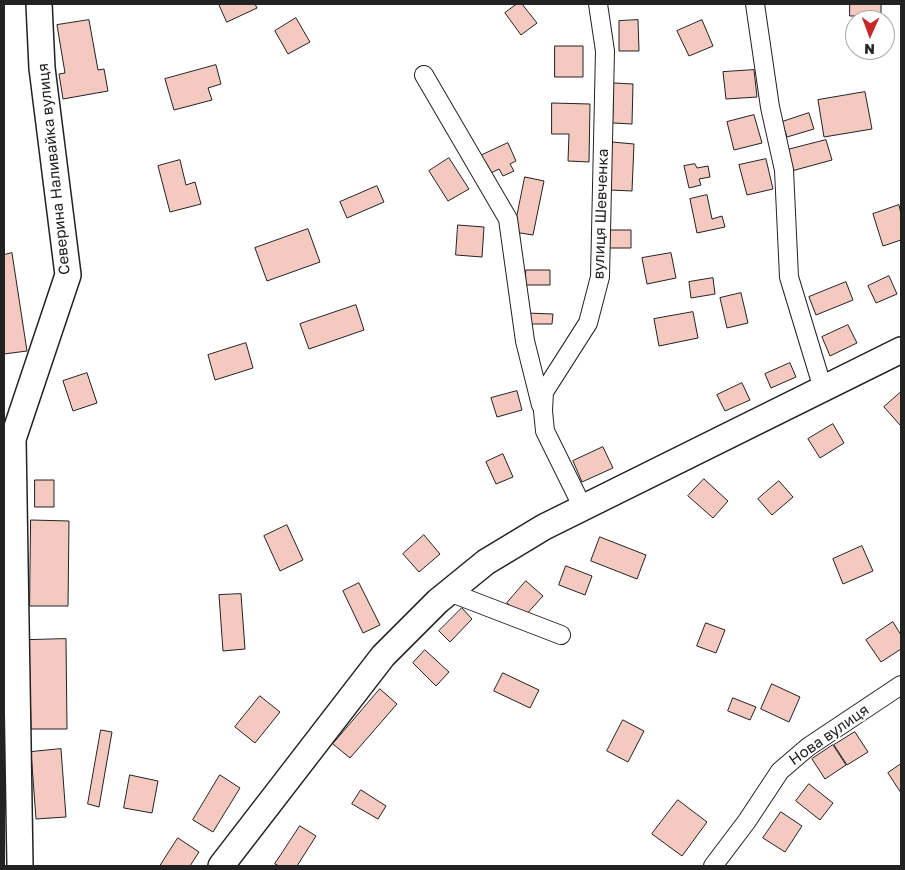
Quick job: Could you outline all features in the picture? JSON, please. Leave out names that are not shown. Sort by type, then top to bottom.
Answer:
[{"type":"main road","name":"Северина Наливайка вулиця","points":[[20,866],[14,439],[68,275],[42,68],[39,4]]},
{"type":"main road","points":[[222,866],[383,656],[449,592],[486,562],[544,527],[901,350]]},
{"type":"street","name":"вулиця Шевченка","points":[[543,411],[544,392],[588,323],[600,277],[605,51],[598,4]]},
{"type":"street","points":[[754,4],[770,107],[784,170],[790,277],[823,389]]},
{"type":"street","name":"вулиця Шевченка","points":[[424,75],[508,219],[525,341],[543,411],[545,430],[583,508]]},
{"type":"street","points":[[449,592],[561,635]]},
{"type":"street","name":"Нова вулиця","points":[[713,866],[747,821],[780,771],[808,748],[901,685]]},
{"type":"building","points":[[219,4],[255,4],[257,8],[227,22]]},
{"type":"building","points":[[517,4],[522,4],[537,23],[521,35],[505,13]]},
{"type":"building","points":[[850,4],[881,4],[881,10],[850,10]]},
{"type":"building","points":[[296,18],[310,42],[288,54],[275,31]]},
{"type":"building","points":[[89,20],[98,70],[104,69],[108,91],[63,99],[59,74],[65,73],[57,25]]},
{"type":"building","points":[[638,20],[639,51],[619,51],[619,21]]},
{"type":"building","points":[[702,20],[713,46],[689,56],[677,31]]},
{"type":"building","points":[[555,46],[583,46],[583,77],[555,77]]},
{"type":"building","points":[[216,65],[221,84],[208,88],[212,100],[174,110],[165,79]]},
{"type":"building","points":[[754,70],[757,97],[726,99],[723,72]]},
{"type":"building","points":[[614,83],[633,84],[632,124],[613,123]]},
{"type":"building","points":[[865,92],[872,129],[824,137],[818,100]]},
{"type":"building","points":[[552,103],[590,104],[589,162],[568,161],[569,134],[552,134]]},
{"type":"building","points":[[809,113],[814,129],[787,137],[782,122]]},
{"type":"building","points":[[754,115],[762,143],[734,150],[727,122]]},
{"type":"building","points":[[826,140],[832,160],[788,172],[783,151]]},
{"type":"building","points":[[612,142],[634,144],[632,191],[610,190]]},
{"type":"building","points":[[508,143],[516,161],[510,164],[514,171],[503,176],[499,169],[489,174],[480,156]]},
{"type":"building","points":[[449,158],[469,189],[448,201],[429,171]]},
{"type":"building","points":[[766,159],[773,189],[747,195],[739,165]]},
{"type":"building","points":[[180,160],[186,185],[195,182],[201,204],[170,212],[158,166]]},
{"type":"building","points":[[695,164],[697,168],[708,166],[710,177],[699,179],[701,185],[689,188],[684,166]]},
{"type":"building","points":[[525,177],[544,181],[533,235],[514,232]]},
{"type":"building","points":[[377,186],[384,202],[347,218],[340,202]]},
{"type":"building","points":[[707,195],[712,219],[722,216],[725,227],[697,233],[690,199]]},
{"type":"building","points":[[899,205],[901,240],[883,246],[873,214]]},
{"type":"building","points":[[458,225],[484,227],[482,257],[456,255]]},
{"type":"building","points":[[308,229],[320,262],[267,281],[255,248]]},
{"type":"building","points":[[609,230],[631,230],[631,248],[609,248]]},
{"type":"building","points":[[12,253],[27,351],[4,354],[4,255]]},
{"type":"building","points":[[671,253],[676,278],[647,284],[642,258]]},
{"type":"building","points":[[526,270],[550,270],[550,285],[526,285]]},
{"type":"building","points":[[889,276],[897,294],[876,303],[868,286]]},
{"type":"building","points":[[713,278],[715,294],[691,298],[689,282]]},
{"type":"building","points":[[846,282],[853,300],[816,315],[809,297]]},
{"type":"building","points":[[741,293],[748,323],[727,328],[720,298]]},
{"type":"building","points":[[356,305],[364,330],[309,349],[300,324]]},
{"type":"building","points":[[693,312],[698,338],[659,346],[654,319]]},
{"type":"building","points":[[527,313],[553,314],[552,324],[527,324]]},
{"type":"building","points":[[848,325],[857,343],[830,356],[822,337]]},
{"type":"building","points":[[246,343],[253,368],[215,380],[208,355]]},
{"type":"building","points":[[790,363],[796,377],[771,388],[765,374]]},
{"type":"building","points":[[87,373],[97,403],[73,411],[63,381]]},
{"type":"building","points":[[742,383],[750,400],[725,411],[717,395]]},
{"type":"building","points":[[517,391],[522,410],[497,417],[491,398]]},
{"type":"building","points":[[901,392],[901,424],[900,425],[884,407]]},
{"type":"building","points":[[833,424],[844,443],[820,458],[808,439]]},
{"type":"building","points":[[603,447],[613,468],[582,482],[573,461]]},
{"type":"building","points":[[503,454],[513,477],[496,484],[486,462]]},
{"type":"building","points":[[704,479],[728,501],[713,518],[688,496]]},
{"type":"building","points":[[35,480],[54,480],[54,507],[35,507]]},
{"type":"building","points":[[779,481],[793,497],[772,515],[758,499]]},
{"type":"building","points":[[31,520],[69,521],[68,606],[30,606]]},
{"type":"building","points":[[287,525],[303,560],[280,571],[264,536]]},
{"type":"building","points":[[424,535],[440,554],[419,572],[403,554]]},
{"type":"building","points":[[600,537],[646,555],[637,579],[591,561]]},
{"type":"building","points":[[862,546],[873,571],[843,584],[833,559]]},
{"type":"building","points":[[566,566],[592,576],[585,595],[559,585]]},
{"type":"building","points":[[526,581],[543,596],[523,618],[507,603]]},
{"type":"building","points":[[359,583],[380,625],[363,633],[343,591]]},
{"type":"building","points":[[241,594],[245,649],[223,651],[219,595]]},
{"type":"building","points":[[462,608],[472,619],[450,642],[439,631]]},
{"type":"building","points":[[893,622],[901,635],[901,649],[881,662],[866,640]]},
{"type":"building","points":[[706,623],[725,630],[716,653],[697,646]]},
{"type":"building","points":[[66,639],[67,729],[31,729],[29,640]]},
{"type":"building","points":[[425,650],[449,672],[436,686],[413,663]]},
{"type":"building","points":[[503,673],[539,690],[530,708],[494,691]]},
{"type":"building","points":[[772,684],[800,697],[789,722],[761,709]]},
{"type":"building","points":[[380,689],[397,704],[350,758],[333,744]]},
{"type":"building","points":[[260,696],[280,712],[255,743],[235,727]]},
{"type":"building","points":[[733,698],[756,707],[750,720],[728,711]]},
{"type":"building","points":[[623,720],[644,731],[628,762],[607,751]]},
{"type":"building","points":[[101,730],[112,732],[99,807],[88,804]]},
{"type":"building","points":[[855,732],[868,752],[847,765],[834,745]]},
{"type":"building","points":[[833,745],[846,765],[825,779],[812,759]]},
{"type":"building","points":[[61,749],[66,817],[36,819],[31,752]]},
{"type":"building","points":[[901,764],[901,793],[888,773]]},
{"type":"building","points":[[130,775],[158,781],[152,813],[124,808]]},
{"type":"building","points":[[220,775],[240,788],[213,832],[193,820]]},
{"type":"building","points":[[809,784],[833,803],[820,820],[796,801]]},
{"type":"building","points":[[361,790],[386,806],[378,819],[352,804]]},
{"type":"building","points":[[678,800],[707,822],[682,856],[652,834]]},
{"type":"building","points":[[781,812],[802,826],[785,852],[763,838]]},
{"type":"building","points":[[300,826],[316,836],[297,866],[279,866],[275,864]]},
{"type":"building","points":[[178,838],[199,852],[190,866],[160,866]]}]
